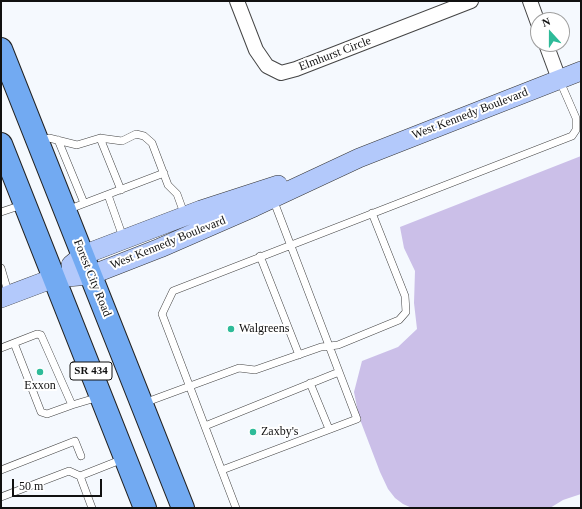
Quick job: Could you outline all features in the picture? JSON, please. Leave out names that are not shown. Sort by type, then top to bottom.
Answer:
[{"type":"main road","name":"Forest City Road","points":[[1,49],[48,141],[75,207],[87,265],[183,508]]},
{"type":"main road","name":"West Kennedy Boulevard","points":[[87,265],[124,240],[185,216],[359,158],[581,71]]},
{"type":"main road","name":"SR 434","points":[[1,144],[145,508]]},
{"type":"main road","name":"West Kennedy Boulevard","points":[[5,296],[87,265],[160,248],[359,158]]},
{"type":"street","name":"Elmhurst Circle","points":[[237,1],[256,50],[267,66],[281,73],[296,69],[471,1]]},
{"type":"street","points":[[530,1],[534,12]]},
{"type":"street","points":[[549,52],[559,79]]},
{"type":"lane","points":[[236,508],[162,314],[173,291],[290,244],[572,136],[576,130],[576,118],[559,79]]},
{"type":"lane","points":[[48,141],[77,145],[100,138],[122,141],[136,134],[144,136],[152,143],[168,185],[177,194],[185,216]]},
{"type":"lane","points":[[100,138],[120,190]]},
{"type":"lane","points":[[75,207],[164,173]]},
{"type":"lane","points":[[108,195],[124,240]]},
{"type":"lane","points":[[222,470],[357,419],[273,198]]},
{"type":"lane","points":[[1,212],[25,204]]},
{"type":"lane","points":[[142,404],[238,368],[255,370],[321,347],[338,345],[399,320],[406,312],[405,296],[372,213]]},
{"type":"lane","points":[[260,256],[299,355]]},
{"type":"lane","points":[[1,268],[5,296]]},
{"type":"lane","points":[[1,348],[37,334],[41,335],[72,405]]},
{"type":"lane","points":[[14,343],[41,412],[47,414],[101,396]]},
{"type":"lane","points":[[205,426],[339,372]]},
{"type":"lane","points":[[310,384],[329,430]]},
{"type":"lane","points":[[1,470],[75,441],[81,456]]},
{"type":"lane","points":[[80,476],[126,458]]},
{"type":"lane","points":[[1,497],[69,471],[80,476],[92,508]]},
{"type":"shaded area","points":[[581,156],[581,494],[563,500],[550,508],[412,508],[403,504],[395,498],[388,489],[380,472],[359,417],[354,392],[362,361],[398,347],[417,329],[414,303],[415,271],[404,248],[400,227]]},
{"type":"place","name":"Walgreens","points":[[231,329]]},
{"type":"place","name":"Exxon","points":[[40,372]]},
{"type":"place","name":"Zaxby's","points":[[253,432]]}]
